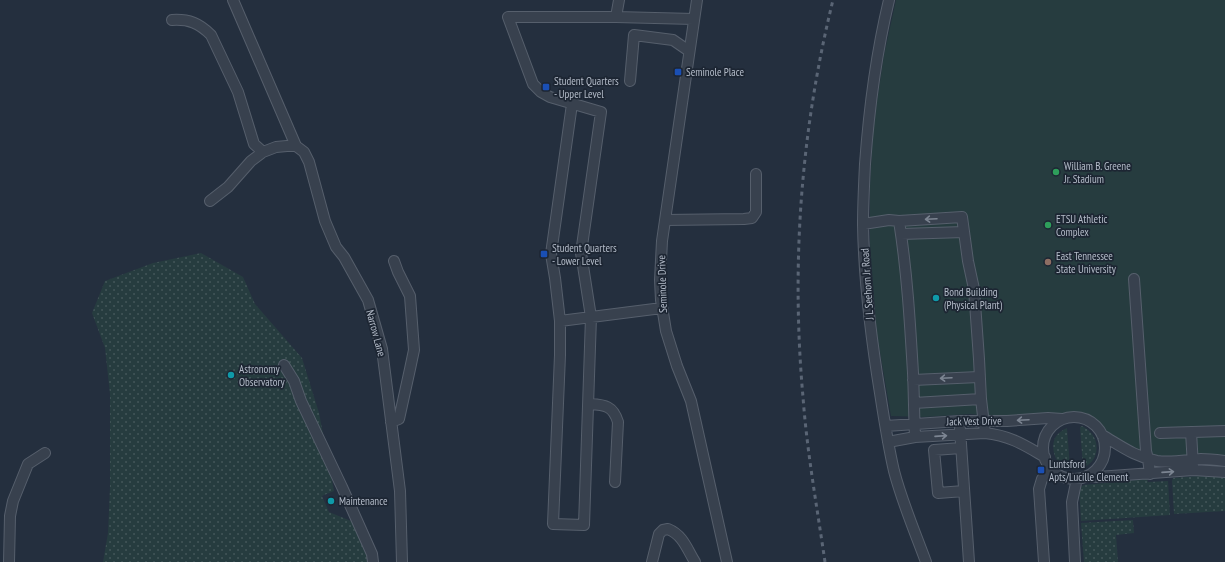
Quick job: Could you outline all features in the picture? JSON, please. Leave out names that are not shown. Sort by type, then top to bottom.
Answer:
[{"type":"street","name":"Narrow Lane","points":[[233,0],[296,146],[304,152],[309,162],[325,221],[336,247],[344,257],[368,300],[382,349],[400,491],[402,562]]},
{"type":"street","points":[[616,17],[619,0]]},
{"type":"street","name":"Seminole Drive","points":[[697,0],[665,220],[660,261],[660,280],[662,308],[666,331],[677,366],[691,401],[727,562]]},
{"type":"street","name":"J L Seehorn Jr Road","points":[[889,0],[880,42],[870,111],[867,138],[863,224],[869,312],[888,442],[894,471],[904,503],[926,562]]},
{"type":"street","points":[[572,104],[551,254],[560,321],[553,524],[584,525],[591,317],[582,253],[601,112],[550,97],[540,92],[533,84],[508,17],[694,19]]},
{"type":"street","points":[[172,20],[184,19],[195,23],[205,29],[210,35],[238,92],[254,144],[263,152]]},
{"type":"street","points":[[630,81],[634,35],[673,40],[689,51]]},
{"type":"street","points":[[210,201],[228,187],[251,161],[263,152],[276,147],[296,146]]},
{"type":"street","points":[[665,220],[752,218],[756,212],[756,174]]},
{"type":"street","points":[[863,224],[889,220],[899,221],[962,217],[968,261],[974,289],[979,376],[985,434]]},
{"type":"street","points":[[899,221],[904,252],[916,438]]},
{"type":"street","points":[[901,234],[964,232]]},
{"type":"street","points":[[391,422],[399,419],[414,350],[410,296],[394,262]]},
{"type":"street","points":[[1134,279],[1146,451],[1150,474]]},
{"type":"street","points":[[560,321],[662,308]]},
{"type":"street","points":[[284,365],[294,381],[342,487],[372,554],[373,562]]},
{"type":"street","points":[[913,380],[979,376]]},
{"type":"street","points":[[914,403],[981,399]]},
{"type":"street","points":[[589,404],[604,405],[616,414],[618,422],[615,482]]},
{"type":"street","points":[[1087,476],[1095,471],[1104,455],[1105,446],[1102,435],[1098,428],[1091,422],[1082,418],[1073,417],[1062,419],[1050,428],[1044,442],[1044,450],[1045,458],[1051,468],[1065,477],[1098,477],[1193,470],[1225,472]]},
{"type":"street","name":"Jack Vest Drive","points":[[886,426],[984,420],[1008,421],[1048,418],[1062,419]]},
{"type":"street","points":[[960,421],[969,562]]},
{"type":"street","points":[[1191,432],[1193,470]]},
{"type":"street","points":[[1160,433],[1225,432]]},
{"type":"street","name":"Jack Vest Drive","points":[[888,442],[916,438],[985,434],[1000,436],[1020,442],[1045,458]]},
{"type":"street","points":[[1102,435],[1127,450],[1148,459],[1158,461],[1212,459],[1225,461]]},
{"type":"street","points":[[961,448],[934,450],[938,493],[964,491]]},
{"type":"street","points":[[9,562],[10,516],[13,502],[28,464],[45,453]]},
{"type":"street","points":[[1044,562],[1039,489],[1042,479],[1051,468]]},
{"type":"street","points":[[1075,562],[1072,502],[1076,483]]},
{"type":"street","points":[[652,562],[659,534],[668,528],[682,539],[695,562]]},
{"type":"green space","name":"ETSU Athletic Complex","points":[[896,0],[1225,0],[1225,458],[1157,457],[1133,450],[1110,436],[1090,417],[1079,414],[1008,418],[970,414],[924,417],[891,416],[877,335],[870,244],[870,186],[873,130],[877,101],[884,55]]},
{"type":"green space","points":[[201,253],[243,277],[255,304],[302,358],[319,413],[334,491],[322,496],[329,512],[351,521],[366,545],[370,562],[103,562],[108,533],[110,487],[110,394],[105,348],[92,313],[105,281],[153,263]]},
{"type":"green space","points":[[1082,426],[1093,436],[1097,446],[1095,457],[1088,465],[1083,467],[1080,427]]},
{"type":"green space","points":[[1067,428],[1070,468],[1061,465],[1055,457],[1053,447],[1056,436]]},
{"type":"green space","points":[[1200,476],[1225,478],[1225,511],[1174,514],[1173,478]]},
{"type":"green space","points":[[1147,479],[1148,482],[1168,481],[1170,515],[1081,521],[1079,488],[1084,485]]},
{"type":"green space","points":[[1133,520],[1134,533],[1116,535],[1118,562],[1084,562],[1081,523]]},
{"type":"railway","points":[[825,562],[805,418],[798,297],[799,247],[806,147],[813,98],[833,0]]},
{"type":"place","name":"Seminole Place","points":[[678,72]]},
{"type":"place","name":"Student Quarters - Upper Level","points":[[546,87]]},
{"type":"place","name":"William B. Greene Jr. Stadium","points":[[1056,172]]},
{"type":"place","name":"ETSU Athletic Complex","points":[[1048,225]]},
{"type":"place","name":"Student Quarters - Lower Level","points":[[544,254]]},
{"type":"place","name":"East Tennessee State University","points":[[1048,262]]},
{"type":"place","name":"Bond Building (Physical Plant)","points":[[936,298]]},
{"type":"place","name":"Astronomy Observatory","points":[[231,375]]},
{"type":"place","name":"Luntsford Apts/Lucille Clement","points":[[1041,470]]},
{"type":"place","name":"Maintenance","points":[[331,501]]}]
